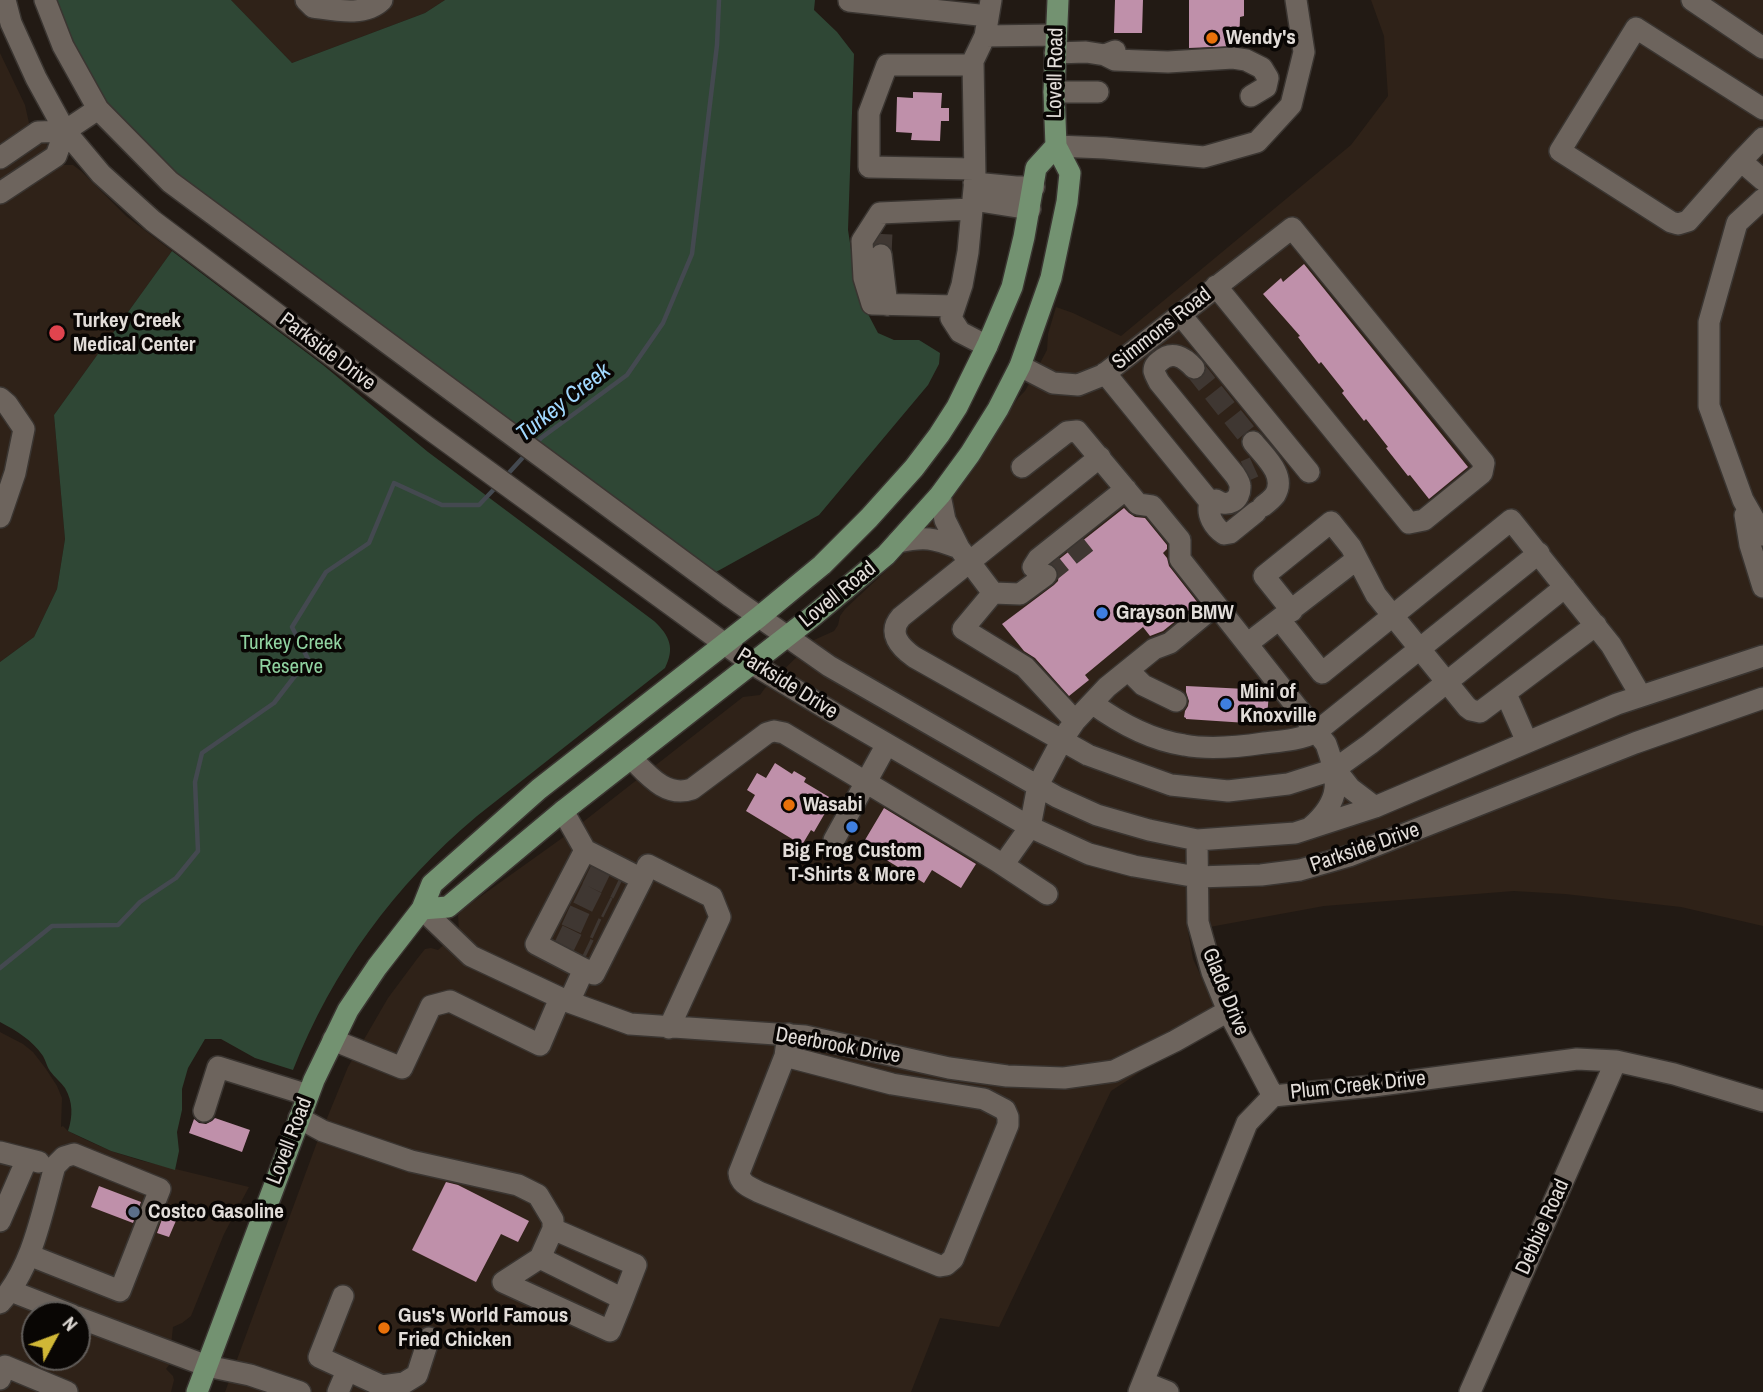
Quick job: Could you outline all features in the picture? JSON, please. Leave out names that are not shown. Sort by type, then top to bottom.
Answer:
[{"type":"main road","name":"Lovell Road","points":[[422,909],[447,907],[563,811],[813,616],[898,542],[940,495],[970,453],[1020,366],[1051,278],[1067,202],[1070,173],[1056,146],[1054,92],[1058,0]]},
{"type":"main road","name":"Lovell Road","points":[[197,1392],[299,1118],[333,1040],[362,989],[422,909],[432,884],[539,789],[822,565],[914,468],[957,407],[987,346],[1012,287],[1030,209],[1036,168],[1056,146]]},
{"type":"main road","points":[[987,346],[1020,366]]},
{"type":"street","name":"Parkside Drive","points":[[5,0],[11,23],[36,78],[65,131],[101,174],[153,221],[484,469],[751,663],[1030,827],[1089,854],[1134,866],[1197,877],[1261,876],[1300,870],[1349,856],[1635,743],[1763,698]]},
{"type":"street","name":"Parkside Drive","points":[[45,0],[63,46],[98,109],[170,181],[829,666],[1057,797],[1097,815],[1197,840],[1295,833],[1375,807],[1617,704],[1763,656]]},
{"type":"street","points":[[306,0],[313,7],[354,12],[376,6],[382,0]]},
{"type":"street","points":[[849,0],[988,17],[1056,44],[1105,55],[1115,60],[1246,60],[1262,68],[1268,78],[1266,87],[1251,96]]},
{"type":"street","points":[[1056,146],[1204,157],[1257,142],[1291,105],[1304,52],[1296,0]]},
{"type":"street","points":[[1692,0],[1763,48]]},
{"type":"street","points":[[987,346],[960,332],[951,318],[962,285],[968,252],[973,190],[973,61],[988,17]]},
{"type":"street","points":[[1763,110],[1636,28],[1560,150],[1678,224],[1688,221],[1763,138]]},
{"type":"street","points":[[1105,55],[1117,50],[1168,49]]},
{"type":"street","points":[[973,65],[887,65],[869,113],[869,167],[973,190],[1030,209]]},
{"type":"street","points":[[1054,92],[1098,92]]},
{"type":"street","points":[[0,158],[38,132],[65,131],[98,109]]},
{"type":"street","points":[[0,193],[56,156],[65,131]]},
{"type":"street","points":[[1741,161],[1763,180]]},
{"type":"street","points":[[955,306],[872,304],[864,278],[862,241],[881,223],[973,190],[1034,187]]},
{"type":"street","points":[[1763,199],[1737,223],[1709,322],[1709,406],[1743,500],[1763,535]]},
{"type":"street","name":"Simmons Road","points":[[1020,366],[1053,383],[1078,385],[1105,373],[1216,286],[1292,228],[1484,463],[1482,473],[1424,520],[1409,523],[1216,286]]},
{"type":"street","points":[[881,255],[887,304]]},
{"type":"street","points":[[1180,314],[1309,472]]},
{"type":"street","points":[[1105,373],[1210,502],[1209,514],[1219,531],[1230,533],[1275,496],[1279,485],[1278,474],[1251,468],[1159,382],[1154,371],[1156,364],[1172,354],[1182,357],[1194,368]]},
{"type":"street","points":[[0,398],[24,429],[15,473],[0,517]]},
{"type":"street","points":[[1022,467],[1067,432],[1077,431],[1138,504],[1152,506],[1180,540],[1180,559],[1326,744],[1335,769],[1336,783],[1330,806],[1310,829]]},
{"type":"street","points":[[1210,502],[1216,500],[1223,505],[1236,500],[1251,468],[1253,442]]},
{"type":"street","points":[[1100,457],[964,555],[896,623],[894,632],[900,646],[914,657],[1088,755],[1171,785],[1228,792],[1288,784],[1335,769],[1370,744],[1565,587]]},
{"type":"street","points":[[993,593],[1020,594],[1040,571],[1038,559],[1126,489]]},
{"type":"street","points":[[940,495],[945,520],[964,555],[993,593]]},
{"type":"street","points":[[1743,500],[1750,545],[1763,587]]},
{"type":"street","points":[[1091,539],[1095,515]]},
{"type":"street","points":[[1596,625],[1485,710],[1476,712],[1467,707],[1446,681],[1393,616],[1376,595],[1351,547],[1331,522],[1265,576],[1322,673],[1393,616],[1511,520],[1539,553],[1596,625],[1611,645],[1640,696]]},
{"type":"street","points":[[898,542],[926,538],[964,555]]},
{"type":"street","points":[[1092,702],[1130,726],[1184,746],[1242,746],[1308,736],[1539,553]]},
{"type":"street","points":[[1247,644],[1357,559]]},
{"type":"street","points":[[993,593],[963,629],[1025,667],[1075,722]]},
{"type":"street","points":[[1003,865],[1030,827],[1038,785],[1075,722],[1092,702],[1128,670],[1154,649],[1170,643],[1216,605]]},
{"type":"street","points":[[1128,670],[1143,685],[1176,701]]},
{"type":"street","points":[[1506,694],[1527,742]]},
{"type":"street","points":[[631,758],[656,782],[671,791],[683,792],[692,789],[767,733],[784,733],[1047,894]]},
{"type":"street","points":[[834,840],[887,744]]},
{"type":"street","points":[[1335,769],[1350,789],[1375,807]]},
{"type":"street","points":[[563,811],[578,874],[556,922],[536,944],[592,959]]},
{"type":"street","name":"Glade Drive","points":[[1197,840],[1198,922],[1212,972],[1228,1011],[1273,1096]]},
{"type":"street","points":[[333,1040],[402,1068],[431,1006],[450,1001],[540,1045],[625,898],[648,865],[712,897],[720,917],[669,1028]]},
{"type":"street","points":[[578,874],[625,898]]},
{"type":"street","name":"Deerbrook Drive","points":[[422,909],[471,956],[565,1000],[630,1024],[805,1036],[949,1068],[1007,1076],[1064,1078],[1114,1071],[1228,1011]]},
{"type":"street","points":[[785,1056],[892,1084],[984,1099],[1005,1110],[1009,1125],[949,1263],[940,1266],[759,1192],[741,1180],[739,1173],[785,1056],[788,1034]]},
{"type":"street","name":"Plum Creek Drive","points":[[1141,1387],[1247,1123],[1273,1096],[1373,1086],[1577,1059],[1616,1061],[1674,1074],[1763,1101]]},
{"type":"street","name":"Debbie Road","points":[[1470,1392],[1616,1061]]},
{"type":"street","points":[[204,1111],[218,1067],[308,1095]]},
{"type":"street","points":[[299,1118],[323,1131],[411,1161],[518,1185],[538,1195],[553,1220],[554,1229],[540,1258],[503,1282],[610,1331],[636,1265],[554,1229]]},
{"type":"street","points":[[0,1152],[55,1166]]},
{"type":"street","points":[[5,1297],[29,1255],[55,1166],[64,1157],[74,1154],[160,1189],[120,1291],[29,1255]]},
{"type":"street","points":[[0,1221],[4,1199],[27,1159]]},
{"type":"street","points":[[540,1258],[623,1299]]},
{"type":"street","points":[[342,1296],[319,1357],[347,1371],[382,1386],[404,1383],[417,1375],[429,1338]]},
{"type":"street","points":[[91,1322],[207,1366],[250,1375],[300,1392]]},
{"type":"street","points":[[0,1378],[5,1366],[67,1392]]},
{"type":"street","points":[[207,1366],[248,1392]]},
{"type":"street","points":[[338,1392],[347,1371]]},
{"type":"street","points":[[1141,1387],[1168,1392]]},
{"type":"shaded area","points":[[231,0],[445,0],[425,13],[292,63]]},
{"type":"shaded area","points":[[1371,0],[1763,0],[1763,926],[1681,907],[1514,891],[1324,906],[1188,931],[1193,959],[1224,1026],[1151,1065],[1111,1091],[999,1327],[940,1318],[911,1392],[225,1392],[316,1145],[348,1067],[388,998],[425,949],[438,950],[459,931],[458,915],[463,909],[565,836],[743,697],[760,695],[814,640],[834,631],[845,609],[901,557],[972,471],[1025,391],[1047,350],[1048,334],[1056,307],[1121,336],[1351,145],[1388,96],[1384,36]]},
{"type":"shaded area","name":"Turkey Creek Medical Center","points":[[0,53],[25,105],[29,123],[64,165],[73,165],[81,171],[126,216],[172,251],[54,415],[65,539],[57,589],[34,637],[0,662]]},
{"type":"shaded area","points":[[0,1032],[33,1052],[57,1086],[62,1098],[61,1127],[111,1151],[139,1160],[249,1187],[224,1234],[191,1316],[173,1327],[169,1365],[166,1369],[174,1380],[171,1392],[0,1392]]},
{"type":"green space","points":[[56,0],[231,0],[292,63],[425,13],[445,0],[815,0],[814,10],[837,32],[854,54],[848,230],[858,295],[878,333],[894,340],[919,340],[940,353],[939,364],[928,385],[819,515],[716,572],[180,178],[129,127],[101,93],[76,47]]},
{"type":"green space","name":"Turkey Creek Reserve","points":[[172,251],[323,365],[428,452],[654,621],[667,637],[670,648],[665,668],[477,816],[419,871],[393,900],[369,931],[327,998],[293,1070],[255,1058],[221,1039],[205,1039],[188,1068],[182,1089],[182,1110],[177,1132],[179,1151],[175,1170],[111,1151],[68,1131],[71,1109],[65,1088],[50,1071],[34,1045],[0,1022],[0,662],[34,637],[57,589],[65,539],[54,415]]},
{"type":"building","points":[[1115,0],[1143,0],[1142,33],[1114,33]]},
{"type":"building","points":[[1189,0],[1244,0],[1244,16],[1240,17],[1239,46],[1189,48]]},
{"type":"building","points":[[913,92],[942,93],[941,108],[949,108],[949,121],[941,121],[940,141],[911,140],[912,133],[896,132],[897,97],[913,98]]},
{"type":"building","points":[[1304,264],[1468,467],[1429,499],[1410,475],[1408,476],[1366,419],[1364,421],[1342,393],[1344,391],[1298,337],[1300,336],[1263,294],[1281,278],[1283,282]]},
{"type":"building","name":"Grayson BMW","points":[[1124,508],[1135,517],[1145,518],[1167,545],[1163,553],[1169,566],[1198,603],[1163,631],[1150,636],[1143,627],[1085,675],[1089,680],[1069,696],[1035,658],[1024,651],[1002,624],[1058,581],[1059,574],[1053,564]]},
{"type":"building","name":"Mini of Knoxville","points":[[1186,686],[1266,690],[1269,692],[1267,718],[1247,717],[1247,723],[1186,719],[1185,711],[1189,701]]},
{"type":"building","name":"Wasabi","points":[[775,763],[792,774],[794,771],[806,778],[804,782],[832,801],[814,832],[811,830],[802,845],[746,811],[755,795],[747,790],[757,773],[766,778]]},
{"type":"building","points":[[884,808],[976,864],[961,888],[932,870],[924,883],[862,845]]},
{"type":"building","points":[[215,1118],[250,1130],[242,1152],[189,1133],[194,1119],[206,1124]]},
{"type":"building","points":[[446,1182],[458,1185],[529,1221],[518,1242],[501,1234],[476,1282],[412,1250]]},
{"type":"building","points":[[99,1186],[141,1202],[133,1223],[91,1207]]},
{"type":"building","points":[[165,1211],[178,1216],[169,1237],[157,1233]]},
{"type":"waterway","name":"Turkey Creek","points":[[535,445],[627,375],[663,323],[692,254],[717,45],[719,0]]},
{"type":"waterway","name":"Turkey Creek","points":[[506,476],[526,454]]},
{"type":"waterway","name":"Turkey Creek","points":[[0,968],[52,926],[118,925],[140,902],[176,878],[198,851],[195,782],[202,753],[274,703],[308,659],[292,627],[326,572],[369,543],[394,483],[442,505],[479,505],[498,485]]},
{"type":"tunnel","points":[[881,255],[882,233]]},
{"type":"tunnel","points":[[1194,368],[1253,442]]},
{"type":"tunnel","points":[[1245,471],[1254,467]]},
{"type":"tunnel","points":[[1046,575],[1091,539]]},
{"type":"tunnel","points":[[587,874],[618,889]]},
{"type":"tunnel","points":[[578,893],[608,908]]},
{"type":"tunnel","points":[[566,915],[597,929]]},
{"type":"tunnel","points":[[558,935],[589,950]]},
{"type":"place","name":"Wendy's","points":[[1212,38]]},
{"type":"place","name":"Turkey Creek Medical Center","points":[[57,333]]},
{"type":"place","name":"Grayson BMW","points":[[1102,613]]},
{"type":"place","name":"Mini of Knoxville","points":[[1226,704]]},
{"type":"place","name":"Wasabi","points":[[789,805]]},
{"type":"place","name":"Big Frog Custom T-Shirts & More","points":[[852,827]]},
{"type":"place","name":"Costco Gasoline","points":[[134,1212]]},
{"type":"place","name":"Gus's World Famous Fried Chicken","points":[[384,1328]]}]
